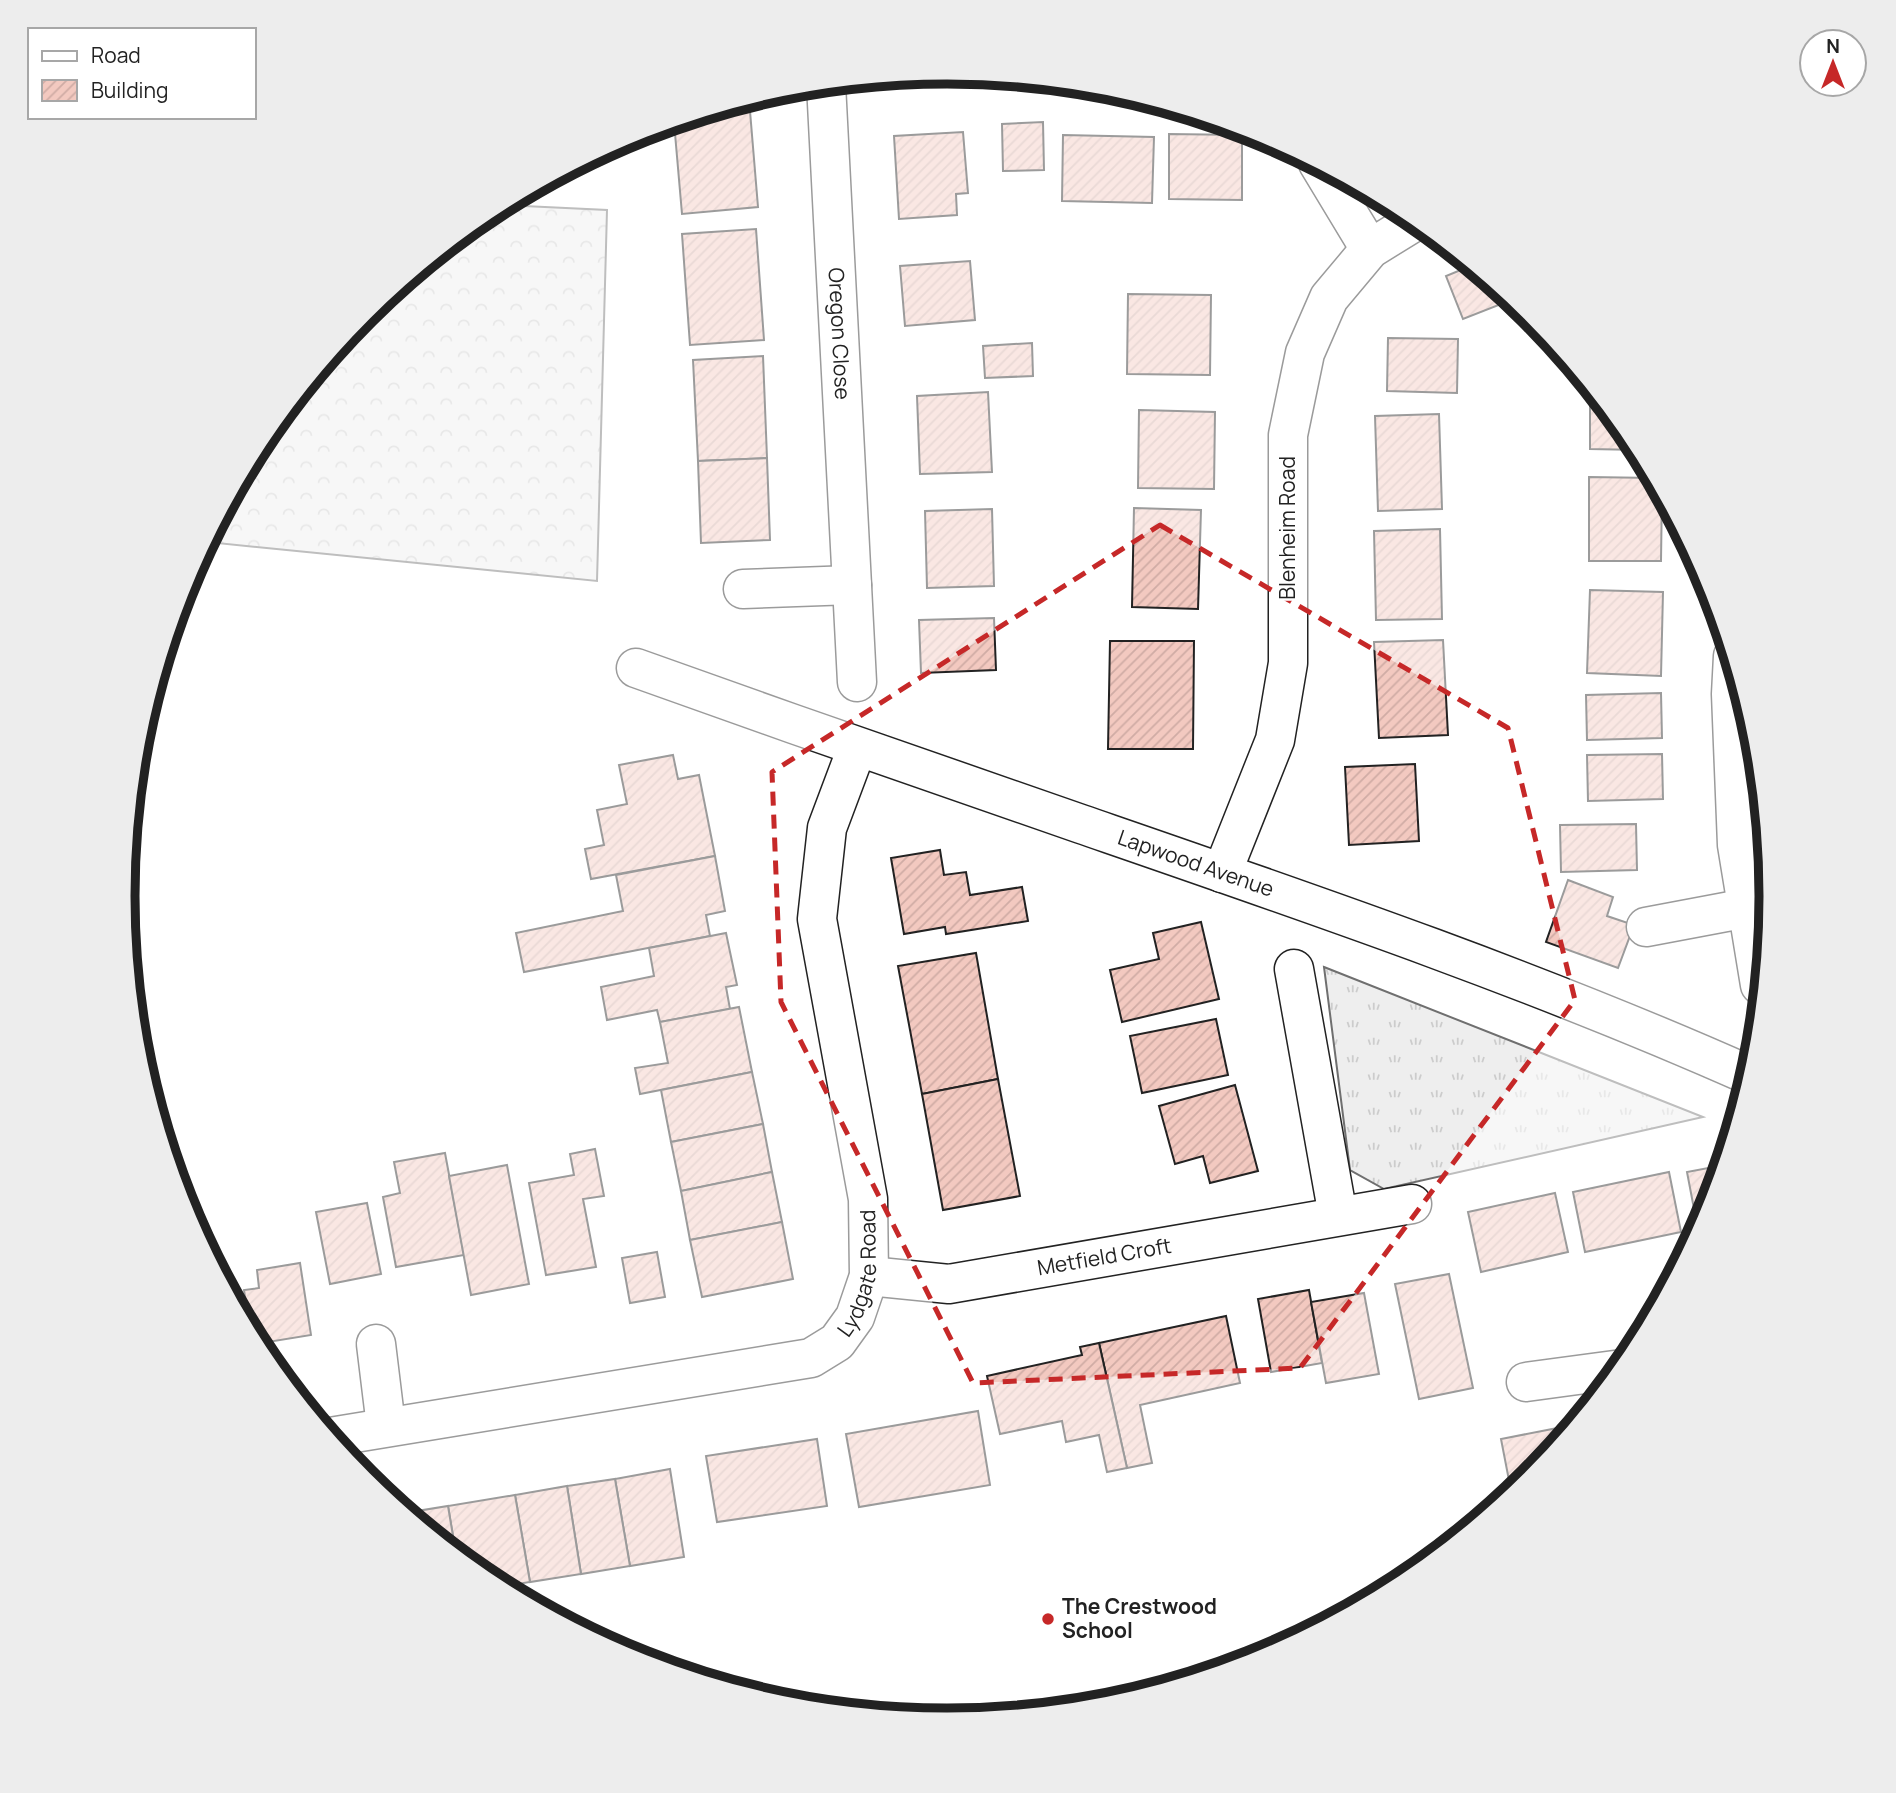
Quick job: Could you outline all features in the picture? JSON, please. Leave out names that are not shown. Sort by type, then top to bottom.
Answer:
[{"type":"street","name":"Oregon Close","points":[[826,94],[857,682]]},
{"type":"street","points":[[1328,179],[1370,249]]},
{"type":"street","name":"Blenheim Road","points":[[1222,873],[1275,740],[1288,663],[1288,435],[1305,353],[1329,298],[1370,249],[1407,226]]},
{"type":"street","points":[[743,589],[852,585]]},
{"type":"street","name":"Lapwood Avenue","points":[[636,668],[857,748],[1501,972],[1741,1072]]},
{"type":"street","points":[[1737,703],[1737,845],[1757,969]]},
{"type":"street","name":"Lydgate Road","points":[[340,1435],[811,1358],[837,1342],[855,1317],[869,1276],[868,1199],[817,919],[827,828],[857,748]]},
{"type":"street","points":[[1646,928],[1747,908]]},
{"type":"street","points":[[1294,969],[1338,1216]]},
{"type":"street","name":"Metfield Croft","points":[[869,1276],[950,1284],[1412,1204]]},
{"type":"street","points":[[376,1344],[386,1426]]},
{"type":"street","points":[[1526,1382],[1607,1371]]},
{"type":"highlighted area","points":[[1160,525],[1508,728],[1575,1000],[1300,1368],[973,1383],[781,1002],[772,772]]},
{"type":"green space","points":[[521,206],[607,210],[597,581],[216,543],[244,490],[272,445],[337,361],[373,322],[412,286],[453,252]]},
{"type":"green space","points":[[1324,967],[1703,1117],[1384,1189],[1350,1170]]},
{"type":"building","points":[[750,109],[758,207],[682,214],[675,132]]},
{"type":"building","points":[[1043,122],[1044,170],[1003,171],[1002,124]]},
{"type":"building","points":[[963,132],[968,193],[956,194],[957,215],[899,219],[894,136]]},
{"type":"building","points":[[1169,134],[1230,135],[1242,140],[1242,200],[1169,199]]},
{"type":"building","points":[[1063,135],[1154,137],[1152,203],[1062,201]]},
{"type":"building","points":[[756,229],[764,340],[690,345],[682,234]]},
{"type":"building","points":[[970,261],[975,320],[905,326],[900,266]]},
{"type":"building","points":[[1463,269],[1503,303],[1463,319],[1446,276]]},
{"type":"building","points":[[1128,294],[1211,295],[1210,375],[1127,374]]},
{"type":"building","points":[[1388,338],[1458,339],[1457,393],[1387,391]]},
{"type":"building","points":[[1032,343],[1033,376],[985,378],[983,346]]},
{"type":"building","points":[[763,356],[767,458],[698,461],[693,360]]},
{"type":"building","points":[[988,392],[992,472],[920,474],[917,396]]},
{"type":"building","points":[[1590,398],[1627,450],[1590,449]]},
{"type":"building","points":[[1139,410],[1215,412],[1214,489],[1138,488]]},
{"type":"building","points":[[1439,414],[1442,509],[1378,511],[1375,416]]},
{"type":"building","points":[[767,458],[770,540],[701,543],[698,461]]},
{"type":"building","points":[[1589,477],[1644,478],[1662,508],[1661,561],[1589,561]]},
{"type":"building","points":[[1134,508],[1201,510],[1198,609],[1132,607]]},
{"type":"building","points":[[992,509],[994,586],[927,588],[925,511]]},
{"type":"building","points":[[1440,529],[1442,619],[1376,620],[1374,531]]},
{"type":"building","points":[[1590,590],[1663,592],[1661,676],[1587,673]]},
{"type":"building","points":[[994,618],[996,670],[921,673],[919,620]]},
{"type":"building","points":[[1443,640],[1448,735],[1379,738],[1374,642]]},
{"type":"building","points":[[1110,641],[1194,641],[1193,749],[1108,749]]},
{"type":"building","points":[[1661,693],[1662,738],[1587,740],[1586,695]]},
{"type":"building","points":[[1662,754],[1663,799],[1588,801],[1587,755]]},
{"type":"building","points":[[673,755],[678,779],[699,775],[715,856],[591,879],[585,849],[604,845],[597,810],[627,804],[619,765]]},
{"type":"building","points":[[1415,764],[1419,841],[1349,845],[1345,767]]},
{"type":"building","points":[[1636,824],[1637,870],[1561,872],[1560,825]]},
{"type":"building","points":[[940,850],[944,875],[966,872],[970,895],[1022,887],[1028,921],[946,934],[945,927],[904,934],[891,858]]},
{"type":"building","points":[[715,856],[725,911],[706,915],[710,936],[524,972],[516,933],[623,911],[616,875]]},
{"type":"building","points":[[1568,880],[1613,897],[1607,916],[1634,925],[1618,968],[1546,942]]},
{"type":"building","points":[[1201,922],[1219,999],[1122,1022],[1110,970],[1159,959],[1153,933]]},
{"type":"building","points":[[726,933],[737,985],[726,987],[730,1009],[660,1022],[657,1010],[607,1020],[601,987],[654,976],[649,948]]},
{"type":"building","points":[[976,953],[998,1079],[922,1094],[898,966]]},
{"type":"building","points":[[739,1007],[752,1072],[640,1094],[635,1068],[668,1063],[660,1022]]},
{"type":"building","points":[[1216,1019],[1228,1075],[1142,1093],[1130,1036]]},
{"type":"building","points":[[752,1072],[763,1124],[671,1142],[661,1090]]},
{"type":"building","points":[[998,1079],[1020,1196],[943,1210],[922,1094]]},
{"type":"building","points":[[1235,1085],[1258,1171],[1210,1183],[1203,1156],[1175,1164],[1159,1106]]},
{"type":"building","points":[[763,1124],[772,1172],[681,1191],[671,1142]]},
{"type":"building","points":[[595,1149],[604,1196],[583,1199],[596,1267],[546,1275],[529,1183],[574,1175],[570,1154]]},
{"type":"building","points":[[445,1153],[464,1255],[396,1267],[383,1197],[400,1193],[394,1162]]},
{"type":"building","points":[[507,1165],[529,1284],[471,1295],[449,1176]]},
{"type":"building","points":[[1714,1167],[1695,1215],[1687,1172]]},
{"type":"building","points":[[772,1172],[782,1222],[690,1240],[681,1191]]},
{"type":"building","points":[[1669,1172],[1681,1232],[1585,1252],[1573,1192]]},
{"type":"building","points":[[1555,1193],[1568,1252],[1481,1272],[1468,1212]]},
{"type":"building","points":[[367,1203],[381,1274],[330,1284],[316,1212]]},
{"type":"building","points":[[782,1222],[793,1279],[702,1297],[690,1240]]},
{"type":"building","points":[[657,1252],[665,1297],[630,1303],[622,1258]]},
{"type":"building","points":[[300,1263],[311,1335],[268,1342],[246,1307],[244,1290],[259,1288],[257,1270]]},
{"type":"building","points":[[1449,1274],[1473,1388],[1419,1399],[1395,1284]]},
{"type":"building","points":[[1309,1290],[1322,1363],[1271,1372],[1258,1299]]},
{"type":"building","points":[[1364,1293],[1379,1374],[1326,1383],[1311,1302]]},
{"type":"building","points":[[1226,1316],[1240,1383],[1140,1405],[1152,1463],[1127,1468],[1099,1343]]},
{"type":"building","points":[[1099,1343],[1127,1468],[1107,1472],[1099,1435],[1066,1442],[1062,1421],[1000,1434],[987,1376],[1082,1355],[1080,1347]]},
{"type":"building","points":[[978,1411],[990,1485],[859,1507],[846,1434]]},
{"type":"building","points":[[1563,1427],[1510,1483],[1501,1439]]},
{"type":"building","points":[[817,1439],[827,1506],[717,1522],[706,1456]]},
{"type":"building","points":[[670,1469],[684,1557],[630,1566],[615,1479]]},
{"type":"building","points":[[615,1479],[630,1566],[581,1574],[567,1486]]},
{"type":"building","points":[[567,1486],[581,1574],[530,1582],[515,1495]]},
{"type":"building","points":[[515,1495],[530,1582],[517,1584],[454,1542],[448,1506]]},
{"type":"building","points":[[448,1506],[454,1542],[453,1541],[417,1511]]},
{"type":"place","name":"The Crestwood School","points":[[1048,1619]]}]
